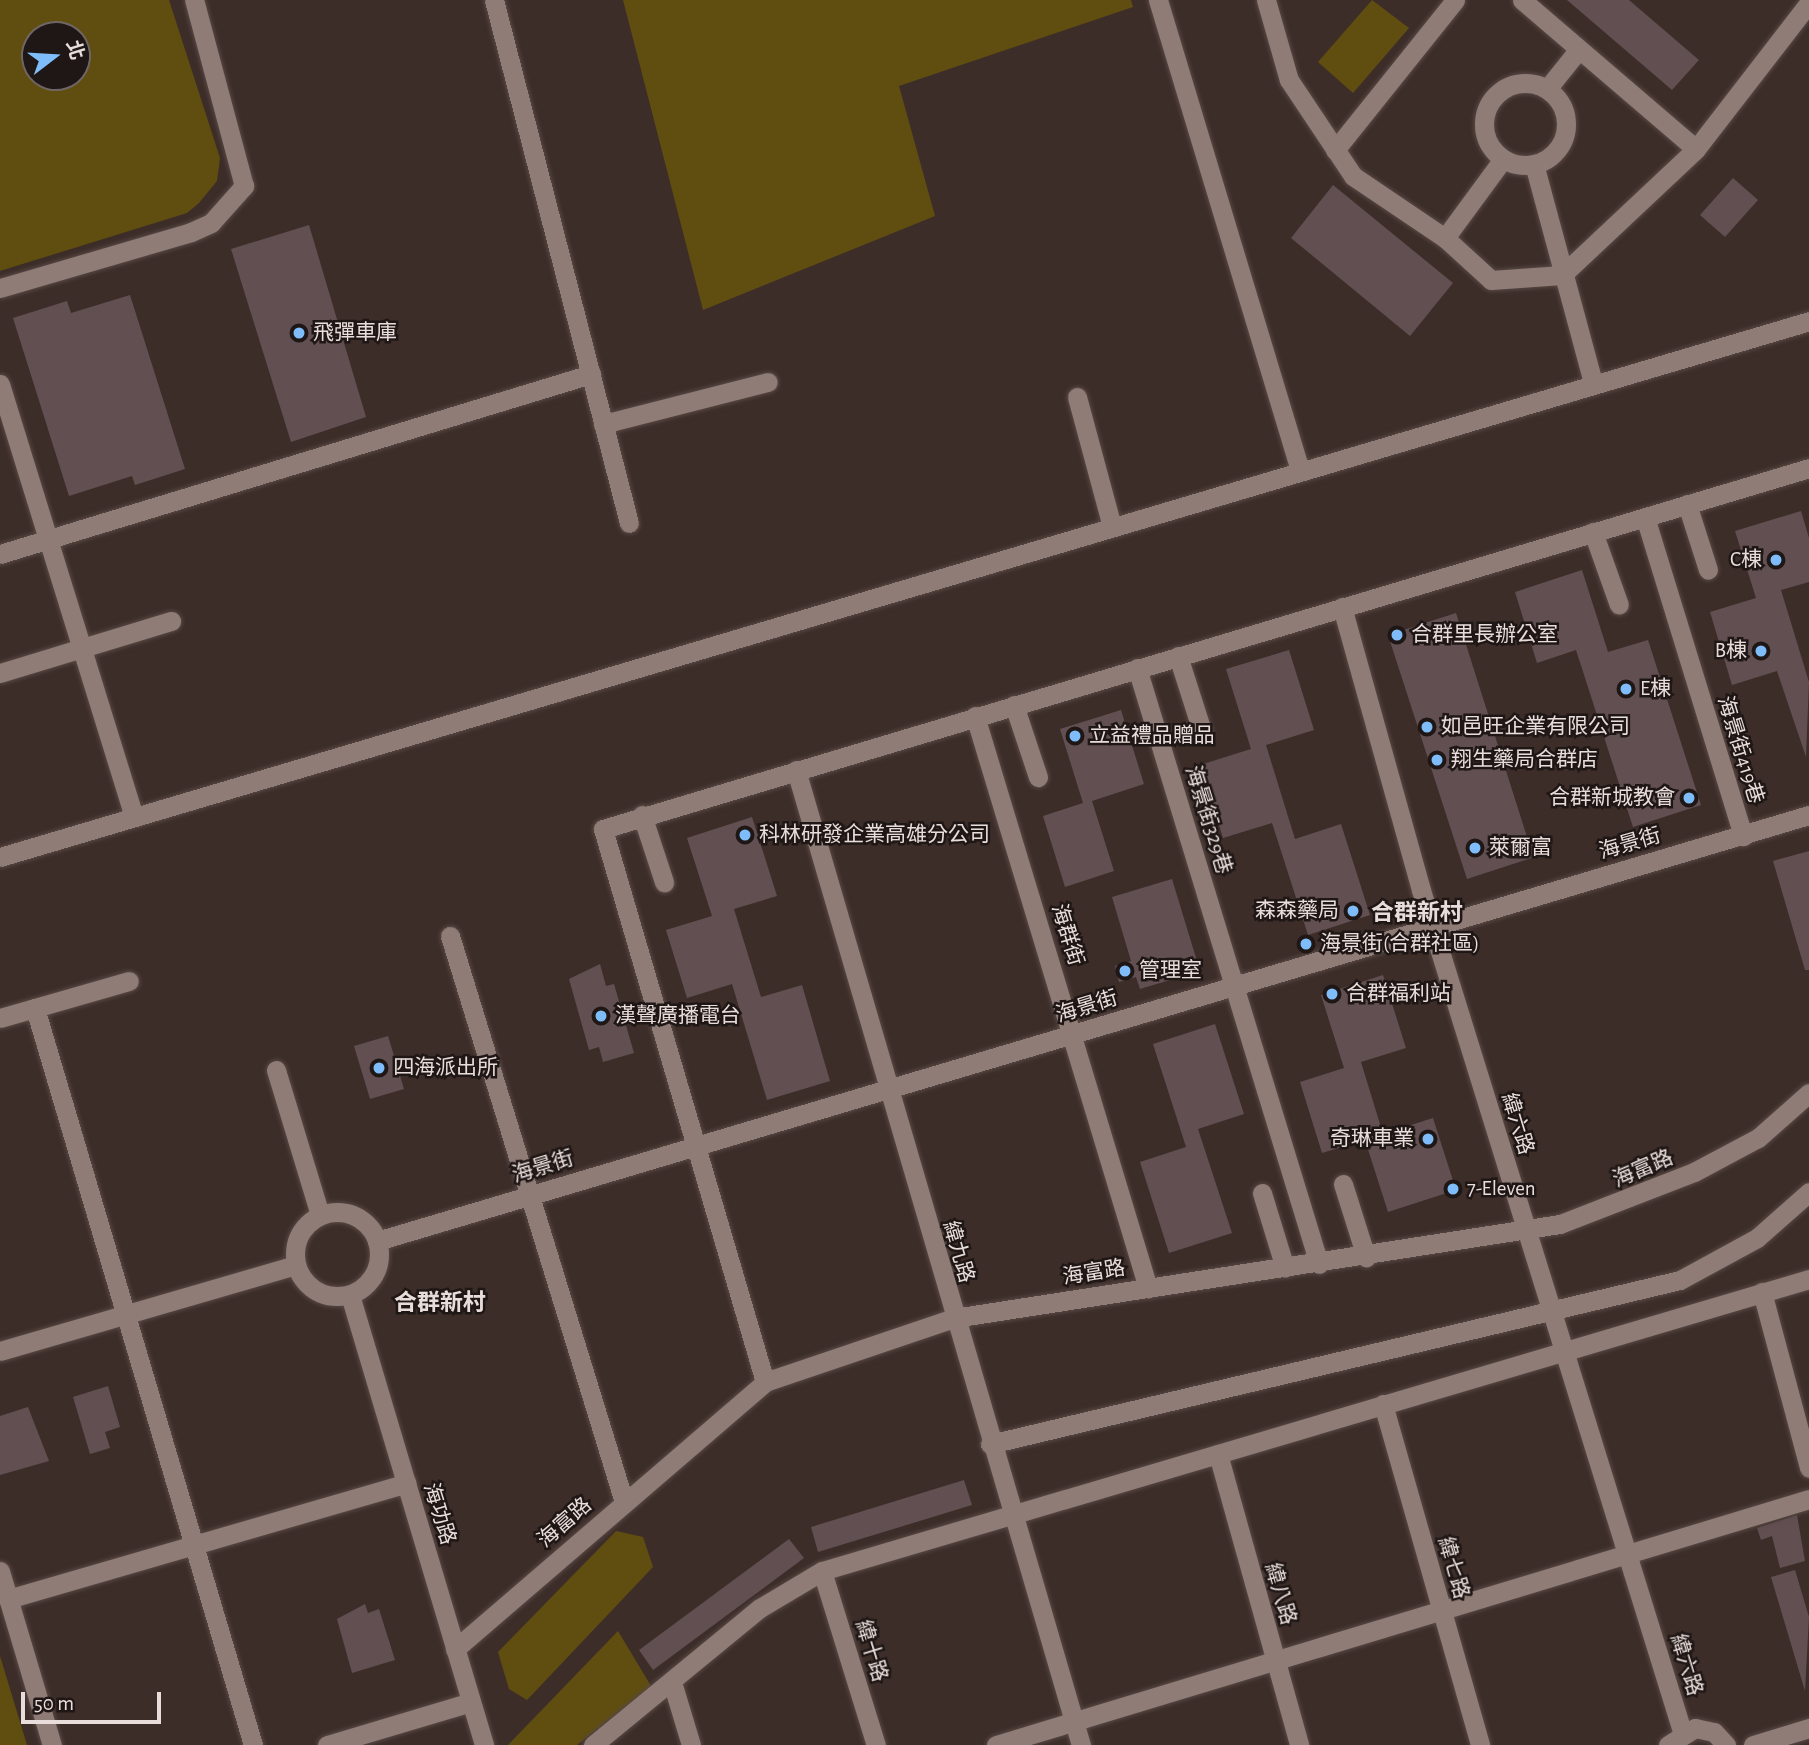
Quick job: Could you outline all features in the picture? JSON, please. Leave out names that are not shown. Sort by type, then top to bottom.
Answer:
[{"type":"street","points":[[0,288],[191,232],[211,223],[244,186],[194,0]]},
{"type":"street","points":[[495,0],[629,523]]},
{"type":"street","points":[[1158,0],[1300,471]]},
{"type":"street","points":[[1266,0],[1289,80],[1353,176],[1445,238],[1491,281],[1562,275],[1696,149],[1809,3]]},
{"type":"street","points":[[1335,150],[1455,0]]},
{"type":"street","points":[[1522,0],[1696,149]]},
{"type":"street","points":[[1547,89],[1579,49]]},
{"type":"street","points":[[1503,159],[1484,126],[1490,101],[1510,85],[1547,89],[1564,110],[1564,138],[1534,164]]},
{"type":"street","points":[[1445,238],[1503,159]]},
{"type":"street","points":[[1503,159],[1534,164]]},
{"type":"street","points":[[1534,164],[1593,383]]},
{"type":"street","points":[[0,857],[1809,321]]},
{"type":"street","points":[[0,554],[590,374]]},
{"type":"street","points":[[603,424],[768,382]]},
{"type":"street","points":[[0,384],[134,817]]},
{"type":"street","points":[[1077,397],[1112,527]]},
{"type":"street","points":[[765,1382],[603,829],[642,815],[1809,468]]},
{"type":"street","points":[[1687,505],[1708,570]]},
{"type":"street","name":"海景街419巷","points":[[1645,517],[1743,836]]},
{"type":"street","points":[[1593,532],[1619,605]]},
{"type":"street","name":"緯六路","points":[[1342,607],[1432,925],[1528,1232],[1569,1350],[1630,1556],[1675,1738]]},
{"type":"street","points":[[0,673],[171,621]]},
{"type":"street","points":[[1178,656],[1202,732]]},
{"type":"street","name":"海景街329巷","points":[[1136,668],[1236,986],[1319,1264]]},
{"type":"street","points":[[1014,705],[1038,777]]},
{"type":"street","name":"海群街","points":[[975,716],[1074,1035],[1148,1288]]},
{"type":"street","name":"緯九路","points":[[796,770],[1010,1516],[1081,1745]]},
{"type":"street","points":[[642,815],[664,882]]},
{"type":"street","name":"海景街","points":[[377,1241],[694,1144],[888,1090],[1432,925],[1809,815]]},
{"type":"street","points":[[450,936],[624,1502]]},
{"type":"street","points":[[0,1018],[129,981]]},
{"type":"street","points":[[35,1008],[253,1745]]},
{"type":"street","points":[[276,1070],[320,1215]]},
{"type":"street","name":"海富路","points":[[455,1648],[765,1382],[954,1318],[1528,1232],[1624,1203],[1694,1172],[1758,1138],[1809,1093]]},
{"type":"street","points":[[1343,1184],[1366,1258]]},
{"type":"street","points":[[990,1444],[1556,1311],[1711,1265],[1757,1238],[1809,1192]]},
{"type":"street","points":[[1262,1193],[1285,1268]]},
{"type":"street","points":[[320,1215],[360,1219],[377,1241],[377,1268],[350,1295],[311,1288],[296,1265],[296,1241],[320,1215]]},
{"type":"street","points":[[0,1351],[296,1265]]},
{"type":"street","points":[[593,1745],[760,1608],[822,1571],[1809,1279]]},
{"type":"street","points":[[1762,1292],[1809,1468]]},
{"type":"street","name":"海功路","points":[[350,1295],[484,1745]]},
{"type":"street","name":"緯七路","points":[[1383,1404],[1480,1745]]},
{"type":"street","name":"緯八路","points":[[1218,1454],[1299,1745]]},
{"type":"street","points":[[8,1599],[406,1483]]},
{"type":"street","points":[[996,1745],[1441,1610],[1630,1556],[1809,1499]]},
{"type":"street","name":"緯十路","points":[[822,1571],[876,1745]]},
{"type":"street","points":[[0,1572],[52,1745]]},
{"type":"street","points":[[672,1682],[691,1745]]},
{"type":"street","points":[[327,1745],[471,1702]]},
{"type":"street","points":[[1753,1745],[1809,1728]]},
{"type":"street","points":[[1675,1738],[1706,1729],[1726,1745]]},
{"type":"shaded area","points":[[0,0],[169,0],[220,158],[217,181],[187,213],[0,271]]},
{"type":"shaded area","points":[[623,0],[1131,0],[1133,7],[899,86],[935,216],[703,310]]},
{"type":"shaded area","points":[[1372,0],[1409,28],[1353,93],[1318,62]]},
{"type":"shaded area","points":[[616,1531],[643,1537],[653,1567],[527,1700],[509,1689],[498,1652]]},
{"type":"shaded area","points":[[618,1631],[651,1686],[577,1745],[508,1745]]},
{"type":"shaded area","points":[[0,1656],[27,1745],[0,1745]]},
{"type":"building","points":[[1567,0],[1629,0],[1699,60],[1672,90]]},
{"type":"building","points":[[1733,178],[1758,200],[1725,237],[1700,215]]},
{"type":"building","points":[[1333,185],[1453,283],[1410,336],[1291,238]]},
{"type":"building","name":"飛彈車庫","points":[[309,225],[366,417],[291,442],[231,249]]},
{"type":"building","points":[[130,295],[185,469],[135,485],[132,476],[69,496],[13,318],[67,301],[71,313]]},
{"type":"building","points":[[1801,511],[1809,538],[1809,582],[1781,590],[1809,682],[1806,757],[1777,671],[1732,685],[1710,612],[1756,598],[1735,531]]},
{"type":"building","points":[[1582,570],[1608,652],[1648,640],[1701,805],[1633,827],[1576,650],[1537,663],[1515,592]]},
{"type":"building","points":[[1456,613],[1528,840],[1542,836],[1547,853],[1467,879],[1388,635]]},
{"type":"building","points":[[1289,650],[1314,730],[1266,745],[1295,839],[1341,824],[1370,915],[1308,935],[1272,823],[1223,838],[1200,765],[1251,749],[1226,669]]},
{"type":"building","points":[[1121,710],[1144,784],[1092,801],[1114,871],[1065,887],[1043,816],[1083,803],[1060,729]]},
{"type":"building","points":[[752,817],[777,896],[734,909],[761,997],[802,985],[830,1081],[767,1100],[732,984],[687,998],[666,930],[712,916],[687,838]]},
{"type":"building","points":[[1809,851],[1809,970],[1805,970],[1773,861]]},
{"type":"building","points":[[1172,879],[1200,971],[1140,989],[1136,977],[1119,982],[1115,966],[1131,961],[1112,897]]},
{"type":"building","name":"漢聲廣播電台","points":[[600,964],[606,986],[614,984],[634,1053],[603,1062],[599,1047],[589,1050],[569,979]]},
{"type":"building","points":[[1383,975],[1406,1048],[1361,1062],[1383,1134],[1433,1118],[1456,1190],[1388,1212],[1365,1140],[1322,1153],[1300,1082],[1344,1068],[1321,995]]},
{"type":"building","points":[[1215,1024],[1244,1114],[1198,1129],[1232,1233],[1169,1253],[1140,1162],[1186,1147],[1153,1044]]},
{"type":"building","name":"四海派出所","points":[[388,1036],[404,1089],[370,1099],[354,1046]]},
{"type":"building","points":[[108,1386],[120,1427],[105,1432],[110,1448],[90,1454],[73,1397]]},
{"type":"building","points":[[28,1407],[49,1461],[0,1475],[0,1416]]},
{"type":"building","points":[[964,1480],[972,1505],[818,1552],[811,1527]]},
{"type":"building","points":[[1797,1515],[1805,1561],[1780,1568],[1772,1536],[1761,1540],[1757,1528]]},
{"type":"building","points":[[789,1539],[804,1558],[653,1670],[639,1650]]},
{"type":"building","points":[[1795,1570],[1809,1617],[1805,1691],[1771,1577]]},
{"type":"building","points":[[365,1604],[368,1613],[379,1609],[395,1660],[352,1673],[337,1619]]},
{"type":"place","name":"飛彈車庫","points":[[299,333]]},
{"type":"place","name":"C棟","points":[[1776,560]]},
{"type":"place","name":"合群里長辦公室","points":[[1397,635]]},
{"type":"place","name":"B棟","points":[[1761,651]]},
{"type":"place","name":"E棟","points":[[1626,689]]},
{"type":"place","name":"如邑旺企業有限公司","points":[[1427,727]]},
{"type":"place","name":"立益禮品贈品","points":[[1075,736]]},
{"type":"place","name":"翔生藥局合群店","points":[[1437,760]]},
{"type":"place","name":"合群新城教會","points":[[1689,798]]},
{"type":"place","name":"科林研發企業高雄分公司","points":[[745,835]]},
{"type":"place","name":"萊爾富","points":[[1475,848]]},
{"type":"place","name":"森森藥局","points":[[1353,911]]},
{"type":"place","name":"海景街(合群社區)","points":[[1306,944]]},
{"type":"place","name":"管理室","points":[[1125,971]]},
{"type":"place","name":"合群福利站","points":[[1332,994]]},
{"type":"place","name":"漢聲廣播電台","points":[[601,1016]]},
{"type":"place","name":"四海派出所","points":[[379,1068]]},
{"type":"place","name":"奇琳車業","points":[[1428,1139]]},
{"type":"place","name":"7-Eleven","points":[[1453,1189]]},
{"type":"district","name":"合群新村","points":[[1417,914]]},
{"type":"district","name":"合群新村","points":[[440,1304]]}]
